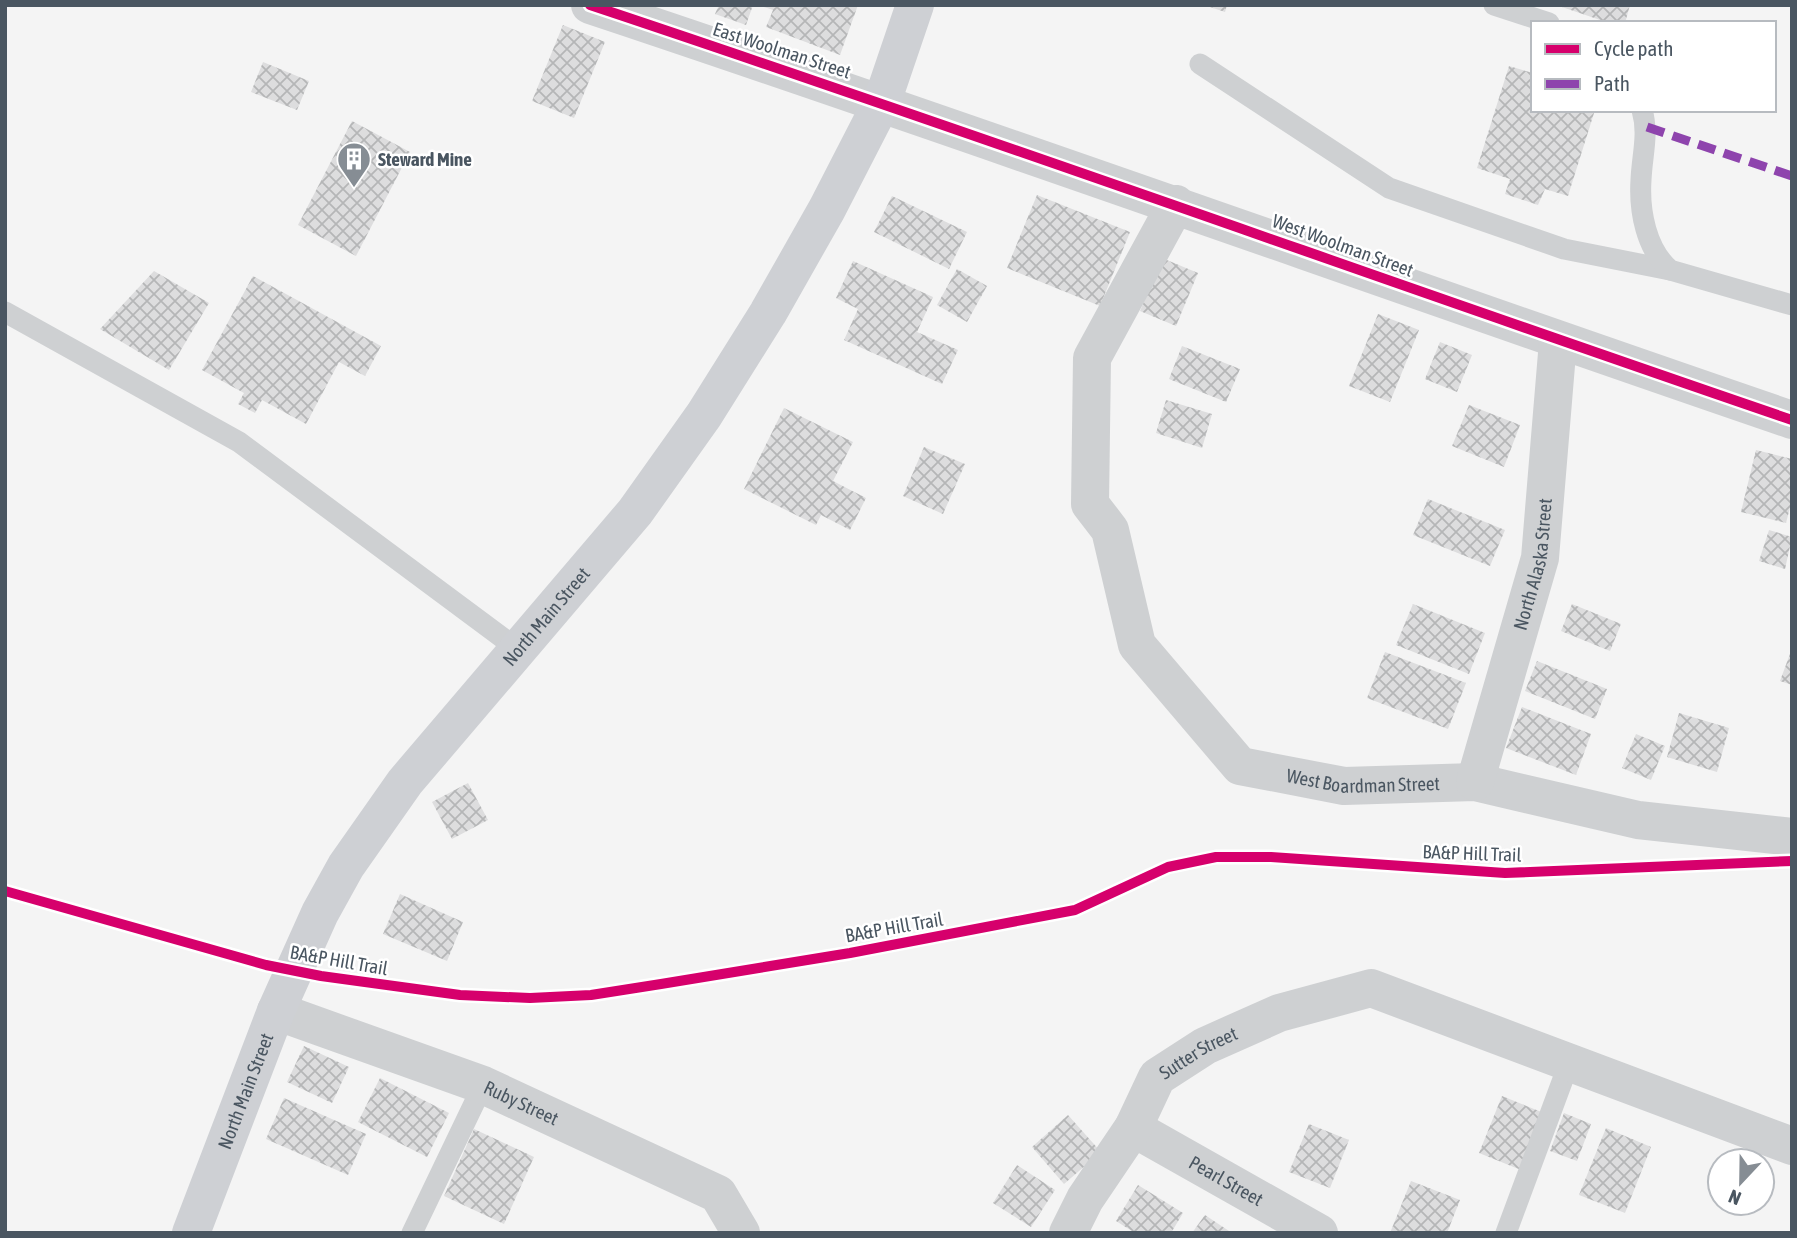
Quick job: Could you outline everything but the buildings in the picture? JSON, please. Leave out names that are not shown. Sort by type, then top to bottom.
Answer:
[{"type":"main road","name":"North Main Street","points":[[191,1233],[276,1011],[320,914],[369,829],[405,782],[635,512],[704,415],[775,301],[882,102],[915,5]]},
{"type":"street","name":"East Woolman Street","points":[[590,5],[882,102]]},
{"type":"street","name":"West Woolman Street","points":[[882,102],[1558,341],[1791,417]]},
{"type":"street","name":"West Boardman Street","points":[[1176,204],[1092,358],[1090,504],[1110,530],[1137,645],[1240,766],[1344,786],[1475,782],[1638,820],[1792,837]]},
{"type":"street","name":"North Alaska Street","points":[[1475,782],[1540,558],[1558,341]]},
{"type":"street","name":"Sutter Street","points":[[1068,1233],[1086,1199],[1133,1128],[1157,1077],[1205,1046],[1279,1013],[1371,988],[1569,1063]]},
{"type":"street","name":"Ruby Street","points":[[276,1011],[484,1085],[718,1194],[741,1233]]},
{"type":"street","points":[[1569,1063],[1792,1146]]},
{"type":"street","name":"Pearl Street","points":[[1133,1128],[1319,1233]]},
{"type":"lane","points":[[1494,5],[1543,21]]},
{"type":"lane","points":[[1200,64],[1389,188],[1564,249],[1670,270],[1792,305]]},
{"type":"lane","points":[[1643,112],[1647,127],[1641,182],[1647,235],[1658,260],[1670,270]]},
{"type":"lane","points":[[5,312],[239,442],[519,650]]},
{"type":"lane","points":[[1506,1233],[1569,1063]]},
{"type":"lane","points":[[412,1233],[484,1085]]},
{"type":"marked path","points":[[1647,127],[1792,176]]},
{"type":"cycle path","points":[[590,5],[1792,420]]},
{"type":"cycle path","name":"BA&P Hill Trail","points":[[5,891],[266,965],[321,976],[460,995],[530,998],[591,995],[661,984],[850,953],[1075,910],[1168,867],[1216,857],[1271,857],[1505,873],[1792,861]]},
{"type":"place","name":"Steward Mine","points":[[354,189]]}]
